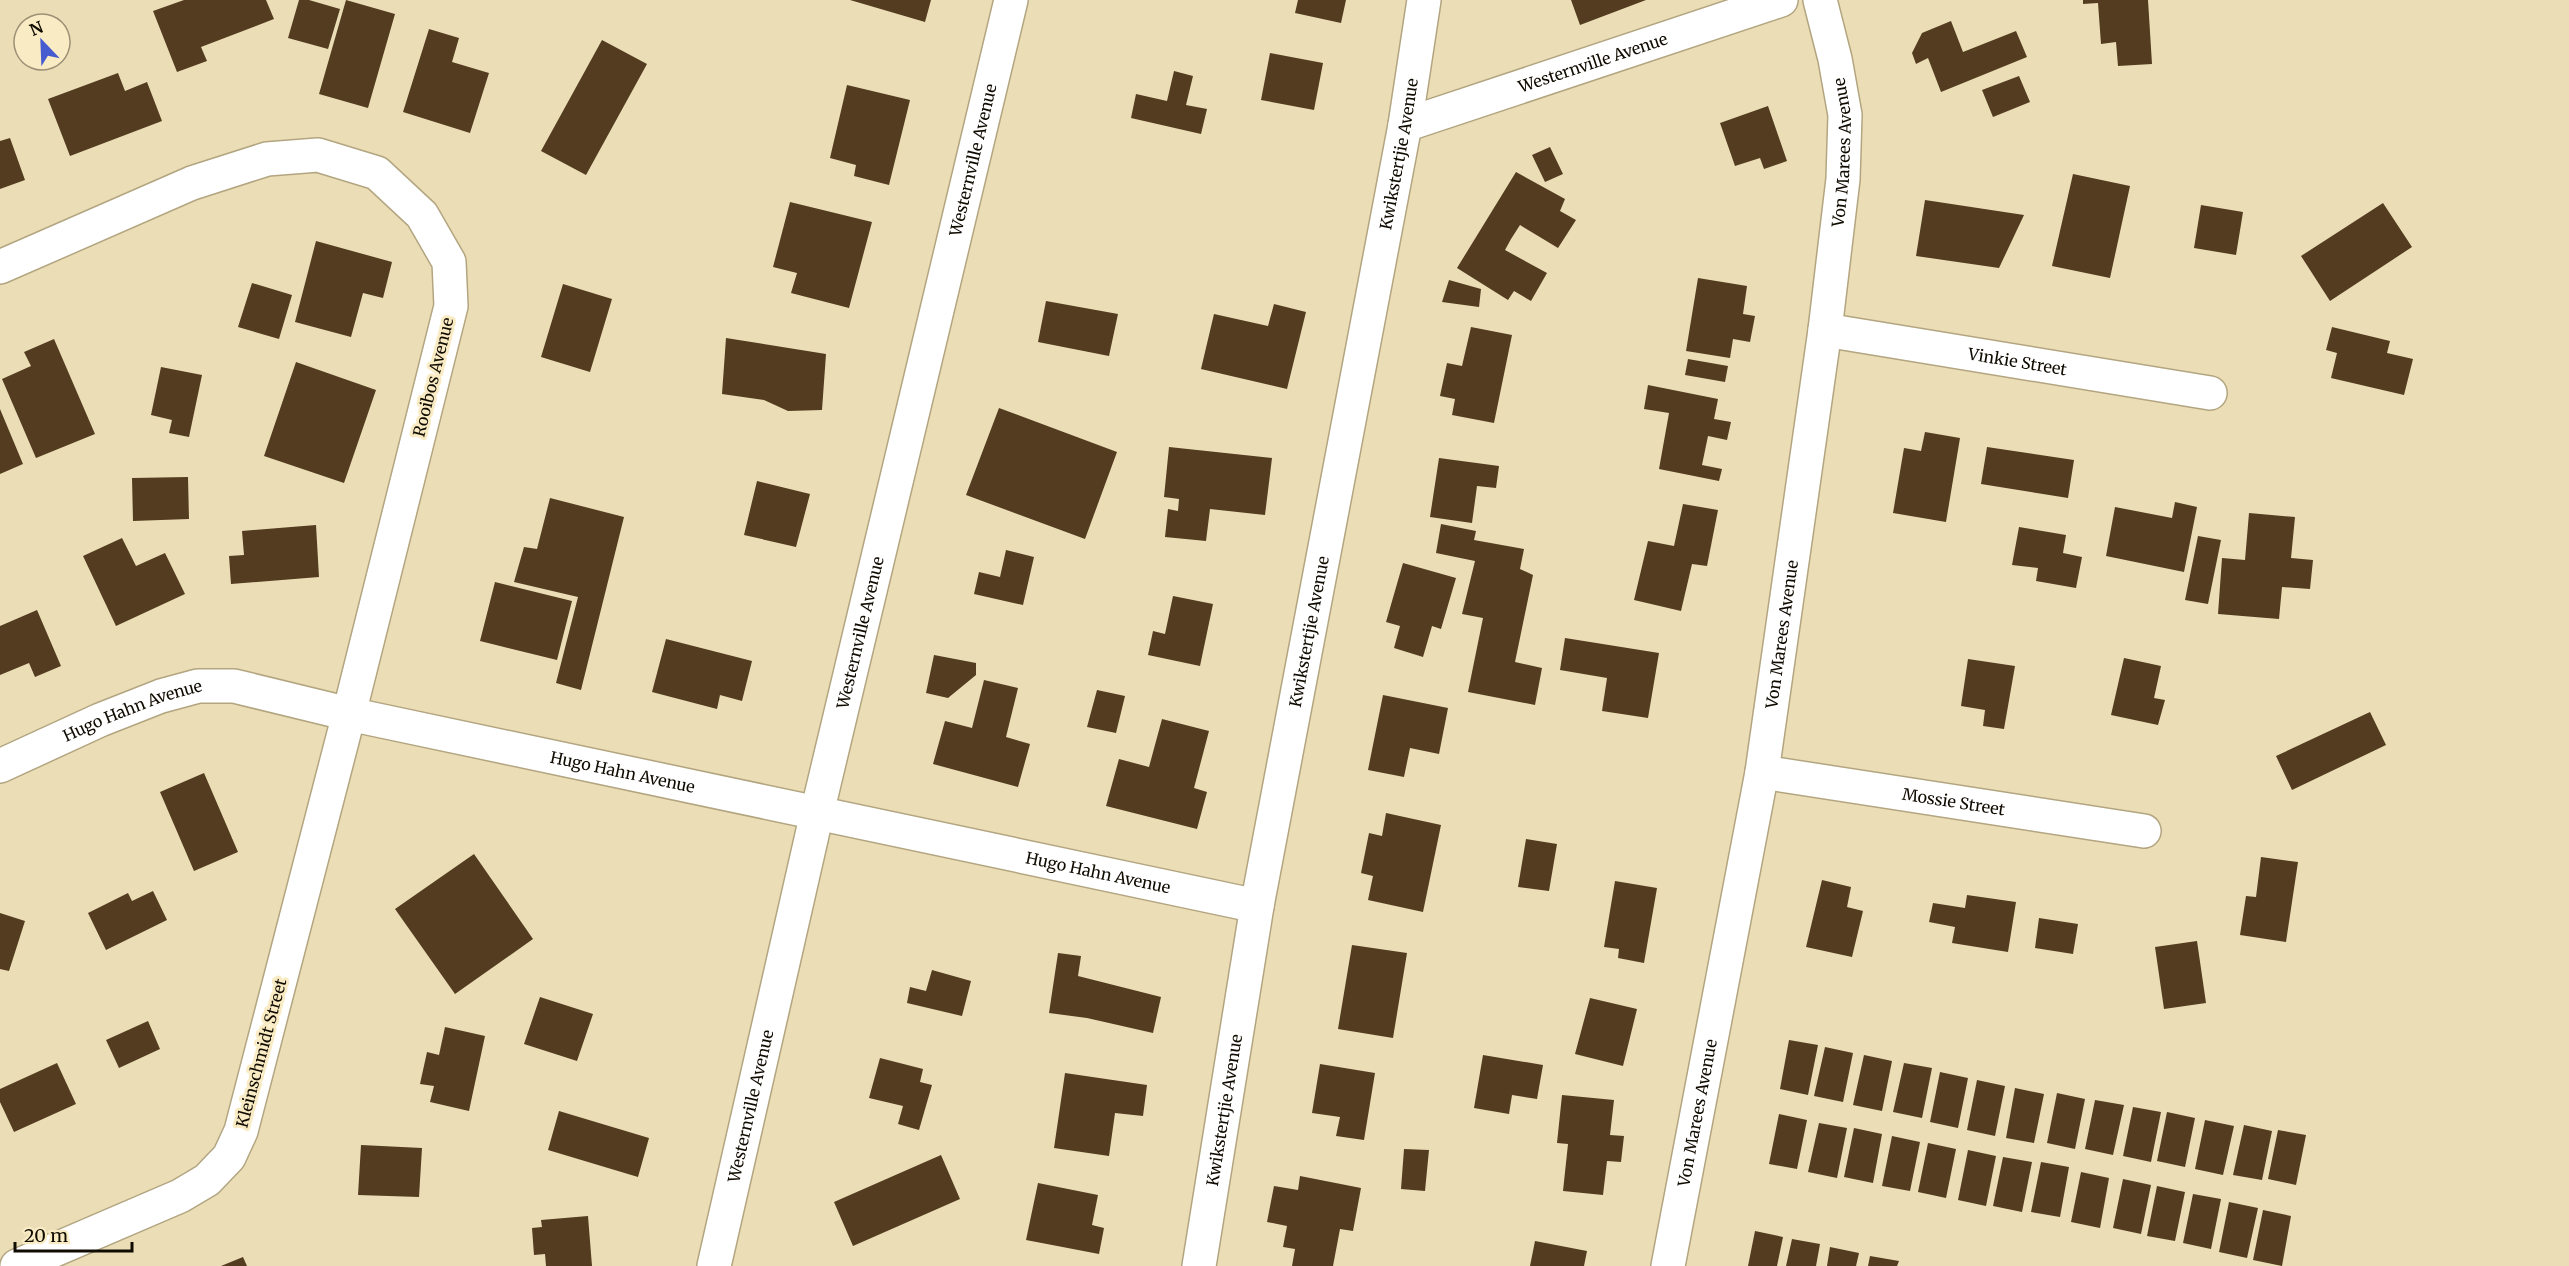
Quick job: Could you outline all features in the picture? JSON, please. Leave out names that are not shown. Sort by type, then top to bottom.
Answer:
[{"type":"street","name":"Westernville Avenue","points":[[714,1266],[817,813],[1011,0]]},
{"type":"street","name":"Kwikstertjie Avenue","points":[[1199,1266],[1257,906],[1405,125],[1424,0]]},
{"type":"street","name":"Westernville Avenue","points":[[1405,125],[1781,0]]},
{"type":"street","name":"Von Marees Avenue","points":[[1668,1266],[1762,772],[1826,330],[1843,179],[1845,115],[1836,59],[1820,0]]},
{"type":"street","name":"Rooibos Avenue","points":[[0,267],[192,183],[267,159],[318,155],[377,172],[422,215],[449,262],[451,306],[349,714]]},
{"type":"street","name":"Vinkie Street","points":[[1826,330],[2210,393]]},
{"type":"street","name":"Hugo Hahn Avenue","points":[[0,766],[100,720],[161,696],[198,686],[234,686],[349,714],[1257,906]]},
{"type":"street","name":"Kleinschmidt Street","points":[[17,1266],[180,1196],[207,1180],[229,1157],[241,1131],[349,714]]},
{"type":"street","name":"Mossie Street","points":[[1762,772],[2144,831]]},
{"type":"building","points":[[184,0],[266,0],[274,19],[201,47],[207,61],[177,72],[153,11]]},
{"type":"building","points":[[299,0],[309,0],[340,9],[328,49],[288,38]]},
{"type":"building","points":[[346,0],[395,14],[368,108],[319,94]]},
{"type":"building","points":[[850,0],[931,0],[925,22]]},
{"type":"building","points":[[1298,0],[1346,0],[1341,23],[1295,13]]},
{"type":"building","points":[[1571,0],[1646,0],[1580,25]]},
{"type":"building","points":[[2083,0],[2148,0],[2152,64],[2118,66],[2116,42],[2101,44],[2098,3],[2083,4]]},
{"type":"building","points":[[1951,21],[1963,52],[2016,31],[2027,57],[1941,92],[1928,58],[1916,64],[1912,53],[1922,33]]},
{"type":"building","points":[[429,29],[459,38],[452,62],[489,73],[470,133],[403,112]]},
{"type":"building","points":[[602,40],[647,64],[586,175],[541,151]]},
{"type":"building","points":[[1270,53],[1323,63],[1314,110],[1261,100]]},
{"type":"building","points":[[1174,71],[1193,76],[1186,105],[1207,109],[1201,134],[1131,118],[1136,94],[1167,101]]},
{"type":"building","points":[[118,73],[125,91],[147,82],[162,121],[70,156],[48,99]]},
{"type":"building","points":[[2019,76],[2030,102],[1993,117],[1982,90]]},
{"type":"building","points":[[847,85],[910,100],[889,185],[854,176],[856,165],[830,158]]},
{"type":"building","points":[[1768,106],[1787,161],[1764,169],[1760,158],[1735,166],[1720,123]]},
{"type":"building","points":[[10,138],[25,180],[0,189],[0,141]]},
{"type":"building","points":[[1550,147],[1563,174],[1545,182],[1532,155]]},
{"type":"building","points":[[1516,172],[1565,199],[1560,211],[1576,220],[1558,248],[1520,225],[1511,239],[1505,250],[1547,273],[1531,301],[1514,291],[1508,300],[1457,268]]},
{"type":"building","points":[[2073,174],[2130,186],[2110,278],[2052,266]]},
{"type":"building","points":[[1925,200],[2024,215],[1999,268],[1916,256]]},
{"type":"building","points":[[790,202],[872,222],[849,308],[791,293],[797,273],[773,267]]},
{"type":"building","points":[[2383,203],[2412,247],[2330,301],[2301,256]]},
{"type":"building","points":[[2201,205],[2243,212],[2236,255],[2194,248]]},
{"type":"building","points":[[316,241],[392,262],[383,298],[363,293],[351,337],[295,322]]},
{"type":"building","points":[[1698,278],[1747,286],[1743,314],[1755,316],[1750,342],[1733,339],[1730,358],[1686,351]]},
{"type":"building","points":[[1449,280],[1481,289],[1479,307],[1442,302]]},
{"type":"building","points":[[252,283],[292,295],[279,339],[238,327]]},
{"type":"building","points":[[563,284],[612,299],[590,372],[541,357]]},
{"type":"building","points":[[1046,301],[1118,314],[1109,356],[1038,342]]},
{"type":"building","points":[[1274,304],[1306,312],[1287,389],[1201,369],[1214,314],[1268,326]]},
{"type":"building","points":[[1471,327],[1512,335],[1494,423],[1452,415],[1455,399],[1440,396],[1447,363],[1462,366]]},
{"type":"building","points":[[2332,327],[2390,341],[2387,353],[2413,359],[2404,395],[2331,378],[2337,353],[2326,350]]},
{"type":"building","points":[[726,338],[826,354],[822,410],[788,411],[764,400],[722,394]]},
{"type":"building","points":[[54,339],[95,434],[36,458],[2,379],[31,366],[24,352]]},
{"type":"building","points":[[1688,359],[1728,366],[1725,382],[1685,375]]},
{"type":"building","points":[[296,362],[376,390],[344,483],[264,456]]},
{"type":"building","points":[[161,367],[202,375],[189,437],[169,433],[172,420],[151,415]]},
{"type":"building","points":[[1648,385],[1718,399],[1714,419],[1731,422],[1727,440],[1708,436],[1702,465],[1722,469],[1719,481],[1659,469],[1669,413],[1644,409]]},
{"type":"building","points":[[999,408],[1117,452],[1085,539],[966,495]]},
{"type":"building","points":[[0,409],[23,464],[0,474]]},
{"type":"building","points":[[1925,432],[1960,438],[1946,522],[1893,513],[1904,448],[1921,451]]},
{"type":"building","points":[[1169,447],[1272,458],[1265,515],[1210,509],[1206,541],[1165,537],[1168,509],[1178,511],[1179,499],[1164,497]]},
{"type":"building","points":[[1987,447],[2074,460],[2068,498],[1981,484]]},
{"type":"building","points":[[1439,458],[1499,466],[1496,488],[1477,486],[1472,523],[1430,517]]},
{"type":"building","points":[[188,477],[189,519],[133,521],[132,478]]},
{"type":"building","points":[[757,481],[810,494],[796,547],[744,535]]},
{"type":"building","points":[[550,498],[624,517],[581,690],[556,683],[578,597],[514,582],[524,547],[537,549]]},
{"type":"building","points":[[2175,502],[2197,507],[2184,572],[2106,556],[2115,507],[2172,518]]},
{"type":"building","points":[[1683,504],[1718,510],[1707,566],[1692,564],[1681,611],[1634,600],[1648,541],[1674,546]]},
{"type":"building","points":[[2249,513],[2295,517],[2291,558],[2313,560],[2310,589],[2282,587],[2279,619],[2218,614],[2222,558],[2245,560]]},
{"type":"building","points":[[1441,524],[1476,531],[1474,540],[1524,549],[1520,569],[1533,575],[1515,662],[1542,668],[1535,705],[1468,692],[1483,618],[1462,614],[1475,561],[1436,553]]},
{"type":"building","points":[[316,525],[319,577],[231,584],[229,556],[244,555],[242,531]]},
{"type":"building","points":[[2019,527],[2066,535],[2063,553],[2082,557],[2076,588],[2036,581],[2038,568],[2012,565]]},
{"type":"building","points":[[2198,536],[2221,540],[2208,604],[2185,600]]},
{"type":"building","points":[[122,538],[136,566],[165,553],[185,594],[116,626],[83,556]]},
{"type":"building","points":[[1006,550],[1034,557],[1023,605],[974,594],[979,572],[1000,577]]},
{"type":"building","points":[[1403,563],[1456,578],[1441,629],[1432,626],[1423,657],[1394,648],[1400,626],[1386,622]]},
{"type":"building","points":[[495,582],[572,601],[557,660],[480,641]]},
{"type":"building","points":[[1173,596],[1213,604],[1200,666],[1148,655],[1153,631],[1165,634]]},
{"type":"building","points":[[37,610],[61,666],[35,677],[29,663],[0,675],[0,626]]},
{"type":"building","points":[[1565,638],[1659,653],[1648,718],[1602,711],[1607,678],[1560,670]]},
{"type":"building","points":[[666,639],[752,661],[742,701],[720,695],[717,709],[652,692]]},
{"type":"building","points":[[934,655],[976,663],[976,675],[948,698],[926,693]]},
{"type":"building","points":[[2124,658],[2161,666],[2154,698],[2165,700],[2158,725],[2111,715]]},
{"type":"building","points":[[1968,659],[2015,666],[2004,729],[1983,726],[1985,710],[1961,706]]},
{"type":"building","points":[[984,680],[1018,688],[1006,737],[1030,744],[1018,787],[933,764],[945,721],[972,728]]},
{"type":"building","points":[[1097,690],[1125,696],[1116,733],[1087,727]]},
{"type":"building","points":[[1383,695],[1448,708],[1439,754],[1410,748],[1404,777],[1368,770]]},
{"type":"building","points":[[2370,712],[2386,745],[2292,790],[2276,756]]},
{"type":"building","points":[[1162,719],[1209,731],[1194,788],[1207,792],[1197,829],[1106,806],[1119,759],[1149,767]]},
{"type":"building","points":[[204,773],[238,852],[194,871],[160,792]]},
{"type":"building","points":[[1386,813],[1441,825],[1423,912],[1368,900],[1373,876],[1361,873],[1369,833],[1382,836]]},
{"type":"building","points":[[1526,839],[1557,844],[1549,891],[1518,887]]},
{"type":"building","points":[[474,854],[533,939],[455,994],[395,909]]},
{"type":"building","points":[[2261,857],[2298,862],[2286,942],[2240,935],[2246,896],[2256,897]]},
{"type":"building","points":[[1822,880],[1851,887],[1847,907],[1863,911],[1852,957],[1806,947]]},
{"type":"building","points":[[1615,881],[1657,888],[1644,963],[1618,958],[1619,949],[1604,947]]},
{"type":"building","points":[[153,891],[167,920],[106,950],[88,913],[128,893],[132,901]]},
{"type":"building","points":[[1967,895],[2016,902],[2008,952],[1952,943],[1955,927],[1929,922],[1933,903],[1965,908]]},
{"type":"building","points":[[0,913],[25,921],[9,971],[0,969]]},
{"type":"building","points":[[2039,918],[2078,924],[2073,954],[2035,948]]},
{"type":"building","points":[[2197,941],[2206,1003],[2164,1009],[2155,947]]},
{"type":"building","points":[[1352,945],[1407,953],[1393,1038],[1338,1029]]},
{"type":"building","points":[[1058,953],[1081,956],[1078,976],[1161,997],[1153,1033],[1087,1018],[1049,1013]]},
{"type":"building","points":[[932,970],[971,981],[962,1016],[907,1003],[910,987],[926,991]]},
{"type":"building","points":[[540,997],[593,1014],[577,1061],[524,1044]]},
{"type":"building","points":[[1590,998],[1637,1009],[1623,1066],[1575,1054]]},
{"type":"building","points":[[148,1021],[160,1049],[119,1068],[106,1040]]},
{"type":"building","points":[[445,1027],[485,1036],[469,1111],[430,1102],[434,1086],[420,1084],[427,1052],[439,1055]]},
{"type":"building","points":[[1789,1040],[1818,1045],[1808,1095],[1780,1089]]},
{"type":"building","points":[[1825,1047],[1853,1053],[1843,1102],[1814,1096]]},
{"type":"building","points":[[1483,1055],[1543,1065],[1537,1099],[1512,1095],[1509,1114],[1474,1108]]},
{"type":"building","points":[[1864,1055],[1892,1061],[1882,1111],[1853,1105]]},
{"type":"building","points":[[880,1058],[923,1069],[920,1082],[932,1085],[919,1130],[898,1124],[903,1106],[869,1098]]},
{"type":"building","points":[[57,1063],[76,1104],[14,1132],[0,1102],[0,1089]]},
{"type":"building","points":[[1904,1063],[1932,1068],[1922,1118],[1893,1112]]},
{"type":"building","points":[[1320,1064],[1375,1073],[1364,1140],[1336,1136],[1340,1117],[1312,1113]]},
{"type":"building","points":[[1940,1072],[1968,1078],[1958,1128],[1930,1122]]},
{"type":"building","points":[[1065,1073],[1147,1085],[1143,1116],[1115,1113],[1109,1156],[1054,1148]]},
{"type":"building","points":[[1977,1080],[2005,1086],[1995,1136],[1967,1130]]},
{"type":"building","points":[[2015,1088],[2044,1094],[2034,1143],[2006,1138]]},
{"type":"building","points":[[2057,1093],[2085,1099],[2075,1149],[2047,1143]]},
{"type":"building","points":[[1562,1095],[1614,1100],[1610,1135],[1624,1136],[1621,1162],[1607,1161],[1603,1195],[1563,1191],[1568,1144],[1557,1143]]},
{"type":"building","points":[[2095,1100],[2124,1105],[2113,1155],[2085,1149]]},
{"type":"building","points":[[2133,1107],[2161,1112],[2151,1162],[2123,1156]]},
{"type":"building","points":[[559,1111],[649,1138],[638,1177],[548,1150]]},
{"type":"building","points":[[2167,1112],[2195,1118],[2185,1167],[2157,1161]]},
{"type":"building","points":[[1779,1114],[1807,1120],[1797,1169],[1769,1164]]},
{"type":"building","points":[[2205,1120],[2234,1126],[2223,1175],[2195,1169]]},
{"type":"building","points":[[1819,1123],[1847,1128],[1837,1178],[1808,1172]]},
{"type":"building","points":[[2244,1125],[2272,1131],[2262,1180],[2233,1175]]},
{"type":"building","points":[[1854,1128],[1882,1134],[1873,1183],[1844,1177]]},
{"type":"building","points":[[2278,1130],[2306,1135],[2296,1185],[2268,1179]]},
{"type":"building","points":[[1892,1136],[1920,1142],[1910,1191],[1882,1186]]},
{"type":"building","points":[[1928,1143],[1956,1149],[1946,1198],[1918,1192]]},
{"type":"building","points":[[361,1145],[422,1148],[419,1197],[358,1195]]},
{"type":"building","points":[[1404,1149],[1429,1150],[1425,1191],[1401,1189]]},
{"type":"building","points":[[1968,1150],[1996,1156],[1986,1206],[1958,1200]]},
{"type":"building","points":[[941,1155],[960,1199],[853,1246],[834,1202]]},
{"type":"building","points":[[2003,1157],[2032,1162],[2022,1212],[1993,1206]]},
{"type":"building","points":[[2041,1162],[2069,1167],[2060,1217],[2031,1212]]},
{"type":"building","points":[[2081,1172],[2109,1178],[2100,1228],[2071,1222]]},
{"type":"building","points":[[1300,1176],[1361,1188],[1353,1231],[1340,1229],[1333,1266],[1292,1266],[1295,1249],[1283,1247],[1287,1226],[1267,1222],[1274,1186],[1298,1190]]},
{"type":"building","points":[[2123,1179],[2151,1185],[2141,1234],[2113,1228]]},
{"type":"building","points":[[1038,1183],[1098,1195],[1092,1225],[1104,1228],[1099,1254],[1026,1240]]},
{"type":"building","points":[[2157,1186],[2185,1192],[2175,1241],[2147,1236]]},
{"type":"building","points":[[2193,1194],[2221,1199],[2211,1249],[2183,1243]]},
{"type":"building","points":[[2229,1202],[2258,1208],[2247,1258],[2219,1252]]},
{"type":"building","points":[[2263,1210],[2291,1216],[2282,1266],[2253,1260]]},
{"type":"building","points":[[588,1216],[592,1266],[546,1266],[545,1254],[534,1255],[532,1228],[542,1227],[541,1220]]},
{"type":"building","points":[[1755,1231],[1783,1237],[1777,1266],[1748,1266]]},
{"type":"building","points":[[1792,1239],[1820,1244],[1816,1266],[1786,1266]]},
{"type":"building","points":[[1535,1241],[1587,1251],[1584,1266],[1530,1266]]},
{"type":"building","points":[[1830,1247],[1859,1253],[1856,1266],[1827,1266]]},
{"type":"building","points":[[1870,1256],[1899,1261],[1897,1266],[1868,1266]]},
{"type":"building","points":[[243,1257],[247,1266],[221,1266]]}]
